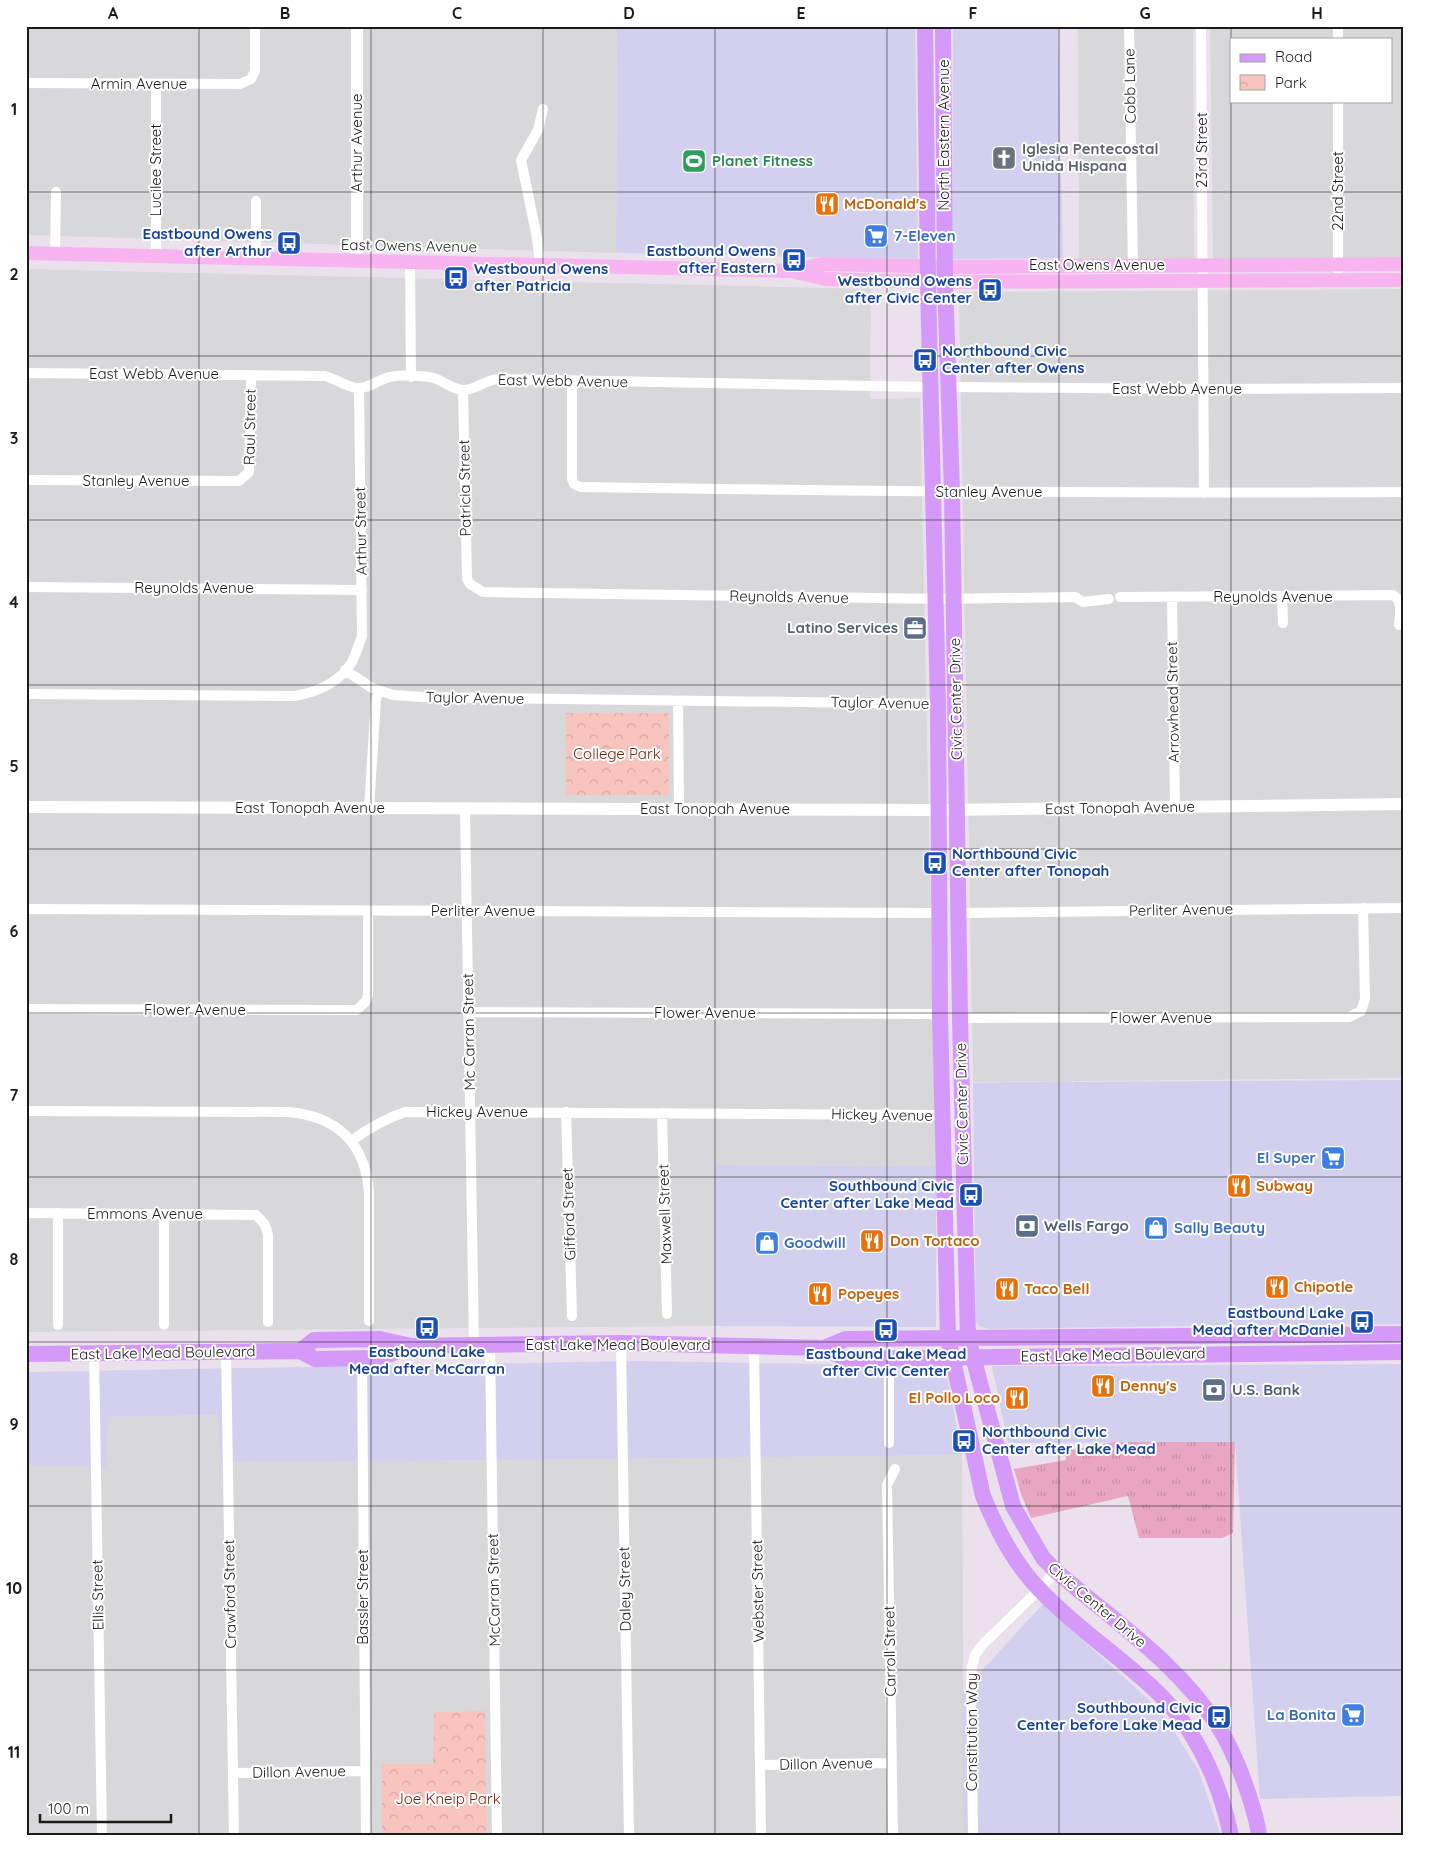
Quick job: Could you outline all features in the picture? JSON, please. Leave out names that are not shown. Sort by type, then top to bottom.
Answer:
[{"type":"main road","name":"North Eastern Avenue","points":[[943,26],[945,274]]},
{"type":"main road","name":"North Eastern Avenue","points":[[925,32],[928,274]]},
{"type":"main road","points":[[925,32],[934,41],[936,64],[944,73]]},
{"type":"main road","name":"East Owens Avenue","points":[[26,253],[791,271],[822,264],[928,274],[1203,274],[1338,280],[1404,280]]},
{"type":"main road","name":"East Owens Avenue","points":[[945,274],[1133,266],[1203,274],[1338,265],[1404,264]]},
{"type":"main road","name":"Civic Center Drive","points":[[928,274],[938,704],[940,1016],[948,1338],[983,1496],[993,1521],[1006,1544],[1040,1590],[1156,1691],[1185,1727],[1204,1758],[1219,1792],[1231,1836]]},
{"type":"main road","name":"Civic Center Drive","points":[[945,274],[950,387],[960,1018],[968,1338],[993,1436],[1014,1506],[1043,1558],[1056,1572],[1170,1667],[1194,1694],[1218,1726],[1234,1754],[1248,1792],[1259,1836]]},
{"type":"main road","points":[[940,960],[947,976],[950,1006],[960,1018]]},
{"type":"main road","points":[[940,1016],[946,1018],[952,1028],[955,1049],[961,1069]]},
{"type":"main road","name":"East Lake Mead Boulevard","points":[[300,1351],[314,1340],[380,1339],[411,1346],[622,1343],[824,1348],[846,1339],[1404,1334]]},
{"type":"main road","points":[[1240,1336],[1240,1354]]},
{"type":"main road","name":"East Lake Mead Boulevard","points":[[26,1354],[300,1351],[314,1359],[380,1358],[411,1346]]},
{"type":"main road","name":"East Lake Mead Boulevard","points":[[824,1348],[846,1359],[1404,1352]]},
{"type":"street","name":"Armin Avenue","points":[[26,83],[240,84],[251,78],[255,71],[255,26]]},
{"type":"street","name":"Arthur Avenue","points":[[357,26],[357,261]]},
{"type":"street","name":"Cobb Lane","points":[[1129,26],[1133,266]]},
{"type":"street","name":"23rd Street","points":[[1201,26],[1203,274]]},
{"type":"street","name":"Lucilee Street","points":[[156,84],[156,256]]},
{"type":"street","name":"22nd Street","points":[[1338,102],[1338,280]]},
{"type":"street","points":[[540,264],[537,238],[521,160],[538,130],[543,109]]},
{"type":"street","points":[[55,254],[56,192]]},
{"type":"street","points":[[256,201],[256,259]]},
{"type":"street","points":[[410,262],[411,377]]},
{"type":"street","points":[[1203,274],[1204,494]]},
{"type":"street","name":"East Webb Avenue","points":[[26,373],[325,376],[359,388]]},
{"type":"street","name":"Raul Street","points":[[244,478],[249,472],[251,375]]},
{"type":"street","points":[[359,388],[391,376],[431,377],[463,390]]},
{"type":"street","name":"East Webb Avenue","points":[[463,390],[471,389],[488,380],[498,379],[931,387]]},
{"type":"street","name":"Stanley Avenue","points":[[572,380],[572,479],[574,484],[580,487],[1204,494],[1404,492]]},
{"type":"street","name":"East Webb Avenue","points":[[950,387],[1404,388]]},
{"type":"street","name":"Arthur Street","points":[[345,670],[352,661],[362,636],[359,388]]},
{"type":"street","name":"Patricia Street","points":[[463,390],[467,579],[470,584]]},
{"type":"street","name":"Stanley Avenue","points":[[26,480],[239,481],[244,478]]},
{"type":"street","name":"Reynolds Avenue","points":[[470,584],[483,592],[935,599],[1075,597],[1083,602],[1109,599]]},
{"type":"street","name":"Reynolds Avenue","points":[[26,587],[362,590]]},
{"type":"street","name":"Reynolds Avenue","points":[[1120,597],[1393,595],[1397,597],[1399,602],[1399,625]]},
{"type":"street","points":[[1282,597],[1283,623]]},
{"type":"street","name":"Arrowhead Street","points":[[1172,598],[1175,807]]},
{"type":"street","points":[[26,694],[295,696],[319,689],[335,680],[345,670]]},
{"type":"street","name":"Taylor Avenue","points":[[345,670],[379,691],[393,695],[423,697],[938,704]]},
{"type":"street","points":[[368,808],[376,698],[379,691]]},
{"type":"street","points":[[678,701],[680,809]]},
{"type":"street","name":"East Tonopah Avenue","points":[[26,807],[957,810],[1404,804]]},
{"type":"street","name":"Mc Carran Street","points":[[465,809],[470,1112],[482,1345]]},
{"type":"street","name":"Flower Avenue","points":[[960,1018],[1348,1017],[1361,1011],[1365,999],[1363,908]]},
{"type":"street","name":"Perliter Avenue","points":[[959,913],[1404,908]]},
{"type":"street","name":"Perliter Avenue","points":[[26,909],[940,913]]},
{"type":"street","name":"Flower Avenue","points":[[26,1009],[357,1010],[366,1001],[368,995],[368,910]]},
{"type":"street","name":"Flower Avenue","points":[[469,1012],[930,1014],[940,1016]]},
{"type":"street","points":[[26,1111],[297,1112],[307,1113],[339,1128],[360,1153],[368,1175],[370,1192],[370,1321]]},
{"type":"street","name":"Hickey Avenue","points":[[351,1140],[387,1118],[405,1112],[943,1115]]},
{"type":"street","name":"Gifford Street","points":[[566,1112],[572,1316]]},
{"type":"street","name":"Maxwell Street","points":[[662,1113],[667,1314]]},
{"type":"street","name":"Emmons Avenue","points":[[26,1213],[256,1215],[262,1220],[268,1235],[268,1322]]},
{"type":"street","points":[[58,1213],[58,1325]]},
{"type":"street","points":[[164,1214],[164,1325]]},
{"type":"street","name":"Daley Street","points":[[622,1343],[629,1836]]},
{"type":"street","name":"McCarran Street","points":[[482,1345],[497,1836]]},
{"type":"street","name":"Webster Street","points":[[754,1346],[761,1836]]},
{"type":"street","name":"Crawford Street","points":[[226,1352],[234,1836]]},
{"type":"street","name":"Ellis Street","points":[[94,1353],[102,1836]]},
{"type":"street","name":"Bassler Street","points":[[362,1358],[366,1836]]},
{"type":"street","points":[[889,1358],[889,1443]]},
{"type":"street","name":"Carroll Street","points":[[893,1836],[888,1484],[895,1468]]},
{"type":"street","name":"Constitution Way","points":[[973,1836],[971,1685],[975,1655],[990,1636],[1040,1590],[1056,1572]]},
{"type":"street","name":"Dillon Avenue","points":[[760,1765],[892,1763]]},
{"type":"street","name":"Dillon Avenue","points":[[232,1773],[364,1771]]},
{"type":"shaded area","points":[[26,26],[617,26],[616,253],[26,235]]},
{"type":"shaded area","points":[[617,26],[915,26],[918,259],[616,253]]},
{"type":"shaded area","points":[[953,26],[1058,26],[1063,258],[952,259]]},
{"type":"shaded area","points":[[1078,26],[1193,26],[1194,260],[1079,260]]},
{"type":"shaded area","points":[[1210,26],[1404,26],[1404,257],[1213,261]]},
{"type":"shaded area","points":[[26,269],[871,289],[870,399],[920,398],[936,1166],[714,1165],[714,1326],[26,1332]]},
{"type":"shaded area","points":[[1404,289],[1404,1078],[973,1082],[959,292]]},
{"type":"shaded area","points":[[1404,1080],[1404,1324],[989,1329],[980,1327],[976,1322],[973,1083],[1072,1081],[1072,1085],[1073,1082]]},
{"type":"shaded area","points":[[714,1165],[936,1166],[936,1327],[714,1326]]},
{"type":"shaded area","points":[[636,1361],[945,1366],[962,1455],[221,1463],[218,1415],[108,1417],[106,1467],[26,1465],[26,1372]]},
{"type":"shaded area","points":[[1404,1364],[1404,1796],[1260,1799],[1235,1442],[1008,1443],[992,1366]]},
{"type":"shaded area","points":[[219,1415],[222,1463],[962,1455],[964,1836],[26,1836],[26,1465],[106,1466],[107,1417]]},
{"type":"shaded area","points":[[1043,1604],[1161,1711],[1198,1769],[1221,1836],[963,1836],[962,1692]]},
{"type":"green space","name":"College Park","points":[[566,713],[669,713],[669,795],[566,795]]},
{"type":"green space","points":[[1114,1442],[1235,1442],[1233,1533],[1222,1538],[1139,1538],[1128,1496],[1031,1518],[1021,1494],[1014,1469],[1066,1460],[1065,1451]]},
{"type":"green space","name":"Joe Kneip Park","points":[[485,1711],[487,1836],[382,1836],[382,1764],[433,1764],[434,1712]]},
{"type":"place","name":"Iglesia Pentecostal Unida Hispana","points":[[1004,158]]},
{"type":"place","name":"Planet Fitness","points":[[694,161]]},
{"type":"place","name":"McDonald's","points":[[827,204]]},
{"type":"place","name":"7-Eleven","points":[[876,236]]},
{"type":"place","name":"Eastbound Owens after Arthur","points":[[289,243]]},
{"type":"place","name":"Eastbound Owens after Eastern","points":[[794,260]]},
{"type":"place","name":"Westbound Owens after Patricia","points":[[456,278]]},
{"type":"place","name":"Westbound Owens after Civic Center","points":[[990,290]]},
{"type":"place","name":"Northbound Civic Center after Owens","points":[[925,360]]},
{"type":"place","name":"Latino Services","points":[[915,628]]},
{"type":"place","name":"Northbound Civic Center after Tonopah","points":[[935,863]]},
{"type":"place","name":"El Super","points":[[1333,1158]]},
{"type":"place","name":"Subway","points":[[1239,1186]]},
{"type":"place","name":"Southbound Civic Center after Lake Mead","points":[[971,1195]]},
{"type":"place","name":"Wells Fargo","points":[[1027,1226]]},
{"type":"place","name":"Sally Beauty","points":[[1156,1228]]},
{"type":"place","name":"Don Tortaco","points":[[872,1241]]},
{"type":"place","name":"Goodwill","points":[[767,1243]]},
{"type":"place","name":"Chipotle","points":[[1277,1287]]},
{"type":"place","name":"Taco Bell","points":[[1007,1289]]},
{"type":"place","name":"Popeyes","points":[[820,1294]]},
{"type":"place","name":"Eastbound Lake Mead after McDaniel","points":[[1362,1322]]},
{"type":"place","name":"Eastbound Lake Mead after McCarran","points":[[427,1328]]},
{"type":"place","name":"Eastbound Lake Mead after Civic Center","points":[[886,1330]]},
{"type":"place","name":"Denny's","points":[[1103,1386]]},
{"type":"place","name":"U.S. Bank","points":[[1214,1390]]},
{"type":"place","name":"El Pollo Loco","points":[[1017,1398]]},
{"type":"place","name":"Northbound Civic Center after Lake Mead","points":[[964,1441]]},
{"type":"place","name":"La Bonita","points":[[1353,1715]]},
{"type":"place","name":"Southbound Civic Center before Lake Mead","points":[[1219,1717]]}]
